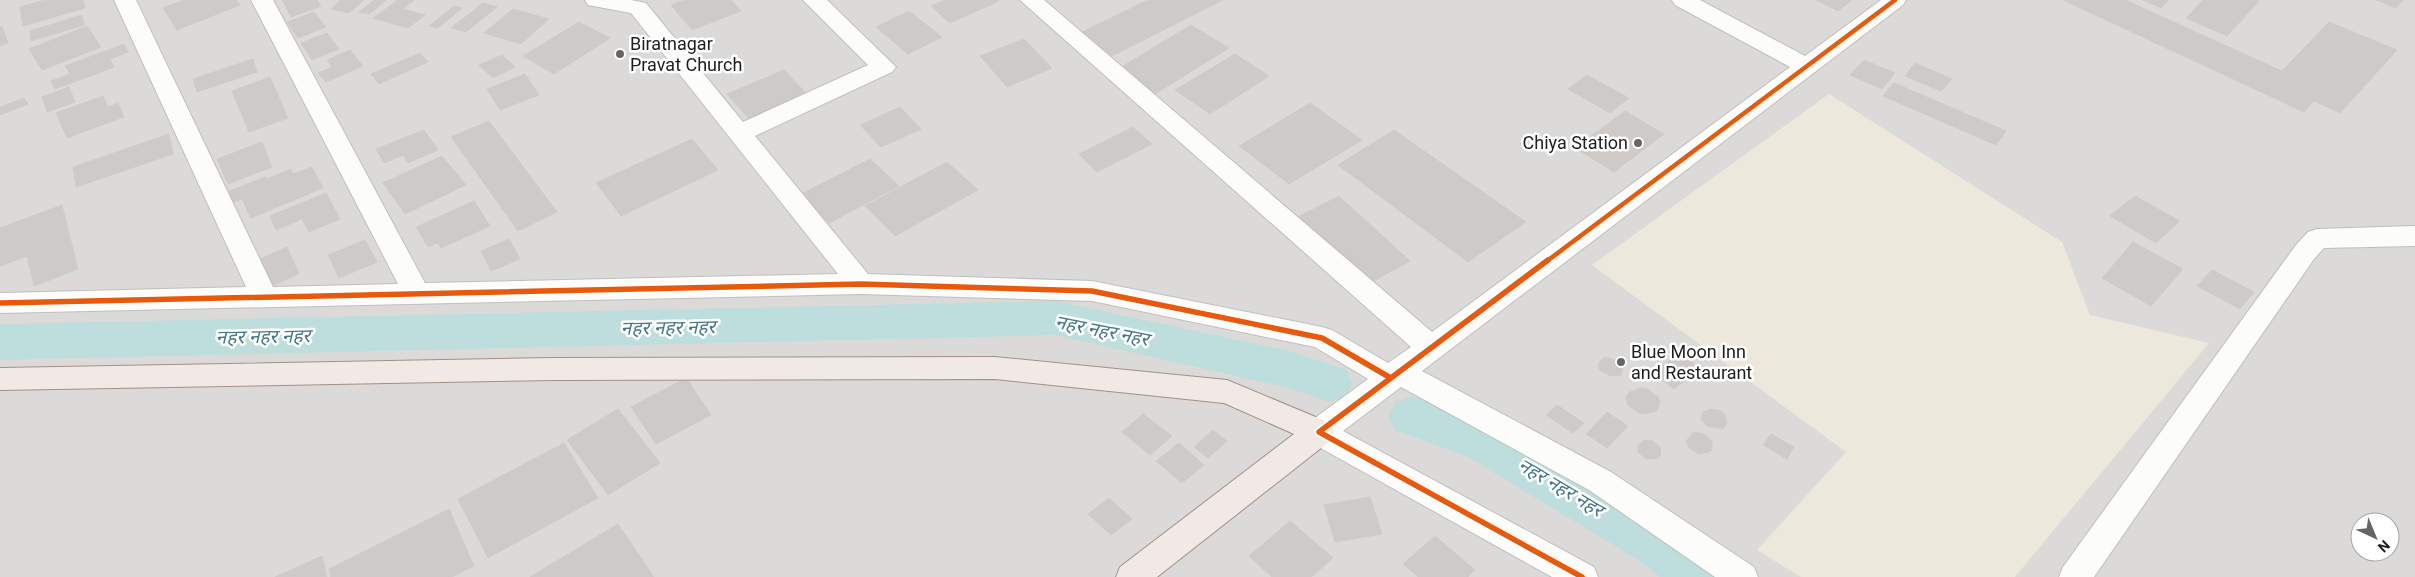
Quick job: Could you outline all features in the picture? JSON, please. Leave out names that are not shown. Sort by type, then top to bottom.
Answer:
[{"type":"main road","points":[[0,379],[554,369],[995,368],[1227,392],[1319,432],[1132,577]]},
{"type":"street","points":[[125,0],[264,296]]},
{"type":"street","points":[[262,0],[417,294]]},
{"type":"street","points":[[596,0],[645,4],[740,133],[861,284]]},
{"type":"street","points":[[740,133],[884,68],[814,0]]},
{"type":"street","points":[[1031,0],[1430,347]]},
{"type":"street","points":[[1682,0],[1806,66]]},
{"type":"street","points":[[1582,577],[1319,432],[1393,374],[1895,0]]},
{"type":"street","points":[[2075,577],[2305,252],[2317,239],[2415,236]]},
{"type":"street","points":[[0,303],[861,284],[1092,291],[1322,338],[1600,481],[1742,577]]},
{"type":"shaded area","points":[[0,0],[2415,0],[2415,577],[0,577]]},
{"type":"shaded area","points":[[1829,94],[2062,242],[2090,315],[2209,343],[2015,577],[1801,577],[1757,550],[1846,452],[1592,265]]},
{"type":"building","points":[[45,0],[83,0],[85,8],[23,26],[20,7]]},
{"type":"building","points":[[184,0],[236,0],[240,5],[177,30],[163,8]]},
{"type":"building","points":[[282,0],[317,0],[321,6],[291,17]]},
{"type":"building","points":[[341,0],[364,0],[349,13],[331,9]]},
{"type":"building","points":[[374,0],[386,0],[370,14],[359,12]]},
{"type":"building","points":[[398,0],[414,0],[403,9],[425,15],[408,28],[373,18]]},
{"type":"building","points":[[685,0],[731,0],[741,11],[692,30],[671,5]]},
{"type":"building","points":[[945,0],[999,1],[950,23],[931,6]]},
{"type":"building","points":[[1148,0],[1223,0],[1112,56],[1082,32]]},
{"type":"building","points":[[1816,0],[1852,0],[1838,11]]},
{"type":"building","points":[[2063,0],[2125,0],[2282,71],[2329,22],[2397,50],[2340,113],[2314,101],[2304,112]]},
{"type":"building","points":[[2143,0],[2169,0],[2161,8]]},
{"type":"building","points":[[2203,0],[2259,1],[2227,36],[2186,18]]},
{"type":"building","points":[[2376,0],[2403,0],[2396,8]]},
{"type":"building","points":[[483,3],[497,7],[466,32],[451,28]]},
{"type":"building","points":[[454,6],[462,8],[438,28],[429,26]]},
{"type":"building","points":[[513,9],[549,19],[521,44],[484,33]]},
{"type":"building","points":[[909,11],[942,37],[908,54],[876,27]]},
{"type":"building","points":[[314,12],[326,27],[298,38],[287,22]]},
{"type":"building","points":[[82,15],[84,25],[31,41],[30,31]]},
{"type":"building","points":[[579,22],[610,38],[554,74],[523,56]]},
{"type":"building","points":[[1191,25],[1229,48],[1155,94],[1118,69]]},
{"type":"building","points":[[2,26],[8,43],[0,46],[0,27]]},
{"type":"building","points":[[87,26],[101,47],[42,70],[29,49]]},
{"type":"building","points":[[327,33],[339,49],[312,60],[301,43]]},
{"type":"building","points":[[1024,39],[1052,68],[1007,87],[980,56]]},
{"type":"building","points":[[124,44],[128,52],[110,59],[114,67],[55,89],[51,81],[70,74],[65,66]]},
{"type":"building","points":[[350,50],[363,66],[326,82],[318,73],[332,67],[327,60]]},
{"type":"building","points":[[420,53],[428,62],[379,84],[371,74]]},
{"type":"building","points":[[1235,54],[1269,76],[1210,114],[1175,90]]},
{"type":"building","points":[[502,55],[515,67],[493,78],[479,65]]},
{"type":"building","points":[[253,59],[257,72],[197,92],[193,79]]},
{"type":"building","points":[[1864,60],[1895,73],[1882,89],[1850,75]]},
{"type":"building","points":[[1915,63],[1952,79],[1941,91],[1905,76]]},
{"type":"building","points":[[784,70],[808,95],[751,121],[727,94]]},
{"type":"building","points":[[525,74],[539,95],[500,110],[487,89]]},
{"type":"building","points":[[1587,75],[1629,98],[1610,113],[1568,89]]},
{"type":"building","points":[[270,77],[288,118],[249,132],[232,91]]},
{"type":"building","points":[[1894,83],[2006,131],[1996,145],[1883,96]]},
{"type":"building","points":[[69,87],[75,102],[47,112],[42,97]]},
{"type":"building","points":[[103,96],[108,107],[118,103],[124,117],[67,138],[56,113]]},
{"type":"building","points":[[24,98],[28,104],[0,115],[0,107]]},
{"type":"building","points":[[1310,103],[1362,140],[1289,184],[1239,146]]},
{"type":"building","points":[[900,107],[921,129],[881,147],[860,125]]},
{"type":"building","points":[[1625,111],[1664,134],[1614,172],[1575,148]]},
{"type":"building","points":[[489,121],[557,212],[518,231],[451,137]]},
{"type":"building","points":[[1133,127],[1152,144],[1097,172],[1079,154]]},
{"type":"building","points":[[424,130],[438,150],[408,163],[403,155],[384,163],[376,149]]},
{"type":"building","points":[[1394,130],[1526,222],[1468,262],[1338,165]]},
{"type":"building","points":[[169,134],[173,154],[76,187],[73,167]]},
{"type":"building","points":[[692,139],[718,170],[621,216],[596,183]]},
{"type":"building","points":[[262,142],[272,167],[228,184],[217,159]]},
{"type":"building","points":[[442,156],[466,185],[405,214],[383,183]]},
{"type":"building","points":[[870,159],[899,186],[829,223],[801,194]]},
{"type":"building","points":[[947,162],[978,190],[895,236],[865,206]]},
{"type":"building","points":[[312,167],[323,188],[251,218],[242,199],[231,203],[226,192],[291,169],[293,174]]},
{"type":"building","points":[[326,193],[340,219],[309,232],[302,219],[276,230],[270,216]]},
{"type":"building","points":[[1339,196],[1410,261],[1368,284],[1298,217]]},
{"type":"building","points":[[2135,196],[2180,221],[2156,243],[2110,216]]},
{"type":"building","points":[[474,201],[490,226],[441,248],[438,243],[428,247],[416,227]]},
{"type":"building","points":[[62,205],[78,269],[34,286],[27,256],[0,266],[0,228]]},
{"type":"building","points":[[509,239],[520,259],[491,271],[481,251]]},
{"type":"building","points":[[365,240],[377,262],[339,278],[328,255]]},
{"type":"building","points":[[2133,242],[2183,269],[2151,306],[2102,278]]},
{"type":"building","points":[[287,247],[299,274],[269,287],[258,260]]},
{"type":"building","points":[[2212,270],[2254,292],[2240,309],[2197,286]]},
{"type":"building","points":[[1639,342],[1653,347],[1656,354],[1654,358],[1647,361],[1633,356],[1631,352],[1632,345]]},
{"type":"building","points":[[1680,353],[1701,369],[1674,389],[1652,372]]},
{"type":"building","points":[[1605,357],[1619,361],[1623,368],[1621,375],[1611,376],[1599,370],[1599,362]]},
{"type":"building","points":[[686,378],[711,415],[656,444],[631,407]]},
{"type":"building","points":[[1641,388],[1647,389],[1658,397],[1660,402],[1657,411],[1645,414],[1639,413],[1628,405],[1626,396],[1630,392]]},
{"type":"building","points":[[1557,405],[1584,423],[1573,433],[1546,415]]},
{"type":"building","points":[[618,409],[660,463],[608,495],[567,440]]},
{"type":"building","points":[[1711,409],[1721,411],[1725,415],[1727,423],[1723,429],[1707,426],[1701,419],[1703,412]]},
{"type":"building","points":[[1607,412],[1628,426],[1607,448],[1586,434]]},
{"type":"building","points":[[1143,414],[1172,436],[1150,455],[1122,432]]},
{"type":"building","points":[[1213,430],[1227,441],[1208,458],[1194,447]]},
{"type":"building","points":[[1694,432],[1704,434],[1712,441],[1712,450],[1699,454],[1689,448],[1686,441]]},
{"type":"building","points":[[1771,434],[1794,447],[1787,459],[1763,445]]},
{"type":"building","points":[[1644,440],[1653,441],[1660,447],[1661,455],[1658,458],[1646,459],[1638,452],[1638,445]]},
{"type":"building","points":[[564,443],[598,498],[488,558],[458,499]]},
{"type":"building","points":[[1179,443],[1204,465],[1182,483],[1156,461]]},
{"type":"building","points":[[1370,497],[1382,534],[1335,542],[1324,505]]},
{"type":"building","points":[[1109,498],[1132,519],[1111,535],[1088,514]]},
{"type":"building","points":[[449,509],[474,566],[452,577],[331,577],[329,569]]},
{"type":"building","points":[[1290,521],[1333,558],[1311,577],[1272,577],[1249,556]]},
{"type":"building","points":[[618,524],[654,577],[530,577]]},
{"type":"building","points":[[1435,536],[1475,570],[1468,577],[1418,577],[1403,564]]},
{"type":"building","points":[[322,556],[327,577],[275,577]]},
{"type":"waterway","name":"नहर नहर नहर","points":[[0,342],[1055,318],[1289,370],[1329,383]]},
{"type":"waterway","name":"नहर नहर नहर","points":[[1412,416],[1486,443],[1662,547],[1699,577]]},
{"type":"cycle path","points":[[1582,577],[1319,432],[1895,0]]},
{"type":"cycle path","points":[[0,303],[861,284],[1092,291],[1322,338],[1389,377]]},
{"type":"place","name":"Biratnagar Pravat Church","points":[[620,54]]},
{"type":"place","name":"Chiya Station","points":[[1638,143]]},
{"type":"place","name":"Blue Moon Inn and Restaurant","points":[[1621,362]]}]
